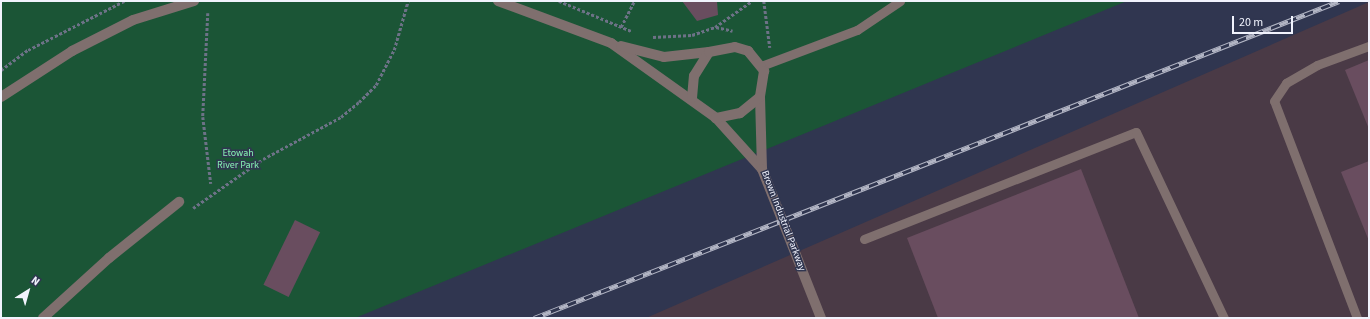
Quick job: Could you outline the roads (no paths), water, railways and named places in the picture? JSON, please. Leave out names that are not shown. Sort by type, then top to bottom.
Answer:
[{"type":"street","points":[[1,97],[72,51],[127,23],[194,1]]},
{"type":"street","points":[[498,1],[611,43],[664,57],[709,52],[735,46],[748,51],[761,66],[764,85],[760,97],[740,113],[716,118]]},
{"type":"street","points":[[611,43],[692,98],[716,118],[762,169]]},
{"type":"street","points":[[692,98],[694,76],[709,52]]},
{"type":"street","name":"Brown Industrial Parkway","points":[[760,97],[762,169],[821,318]]},
{"type":"street","points":[[43,318],[109,258],[179,202]]},
{"type":"lane","points":[[761,66],[857,30],[900,1]]},
{"type":"lane","points":[[1357,318],[1274,101],[1286,83],[1317,65],[1369,46]]},
{"type":"lane","points":[[864,239],[1136,132],[1224,318]]},
{"type":"railway","points":[[534,318],[1339,1]]},
{"type":"park label","name":"Etowah River Park","points":[[238,158]]}]
